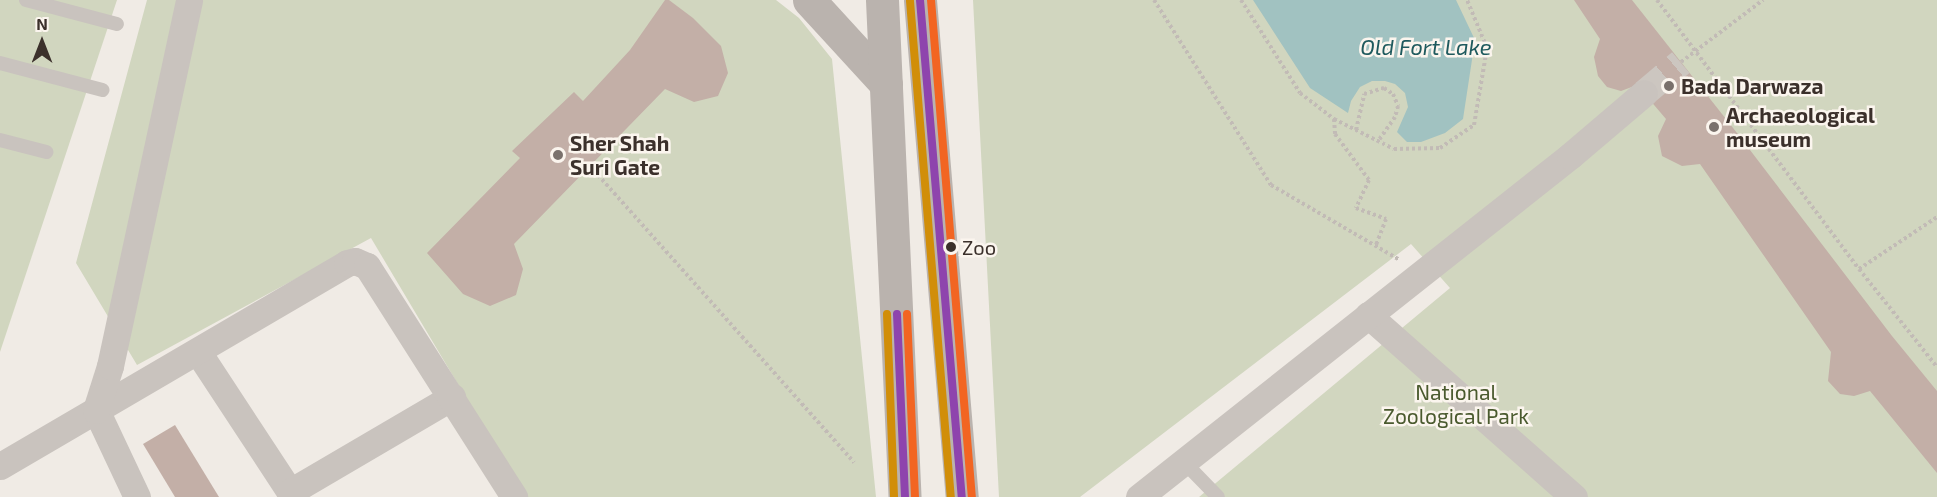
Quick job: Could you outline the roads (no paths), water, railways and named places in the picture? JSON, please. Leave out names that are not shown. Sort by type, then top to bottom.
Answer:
[{"type":"main road","points":[[809,0],[886,84]]},
{"type":"main road","points":[[882,0],[905,497]]},
{"type":"main road","points":[[920,0],[962,497]]},
{"type":"street","points":[[137,497],[96,410],[110,366],[189,0]]},
{"type":"street","points":[[1138,497],[1644,93]]},
{"type":"street","points":[[0,466],[347,263],[355,261],[367,266],[514,497]]},
{"type":"street","points":[[1368,315],[1574,497]]},
{"type":"street","points":[[198,352],[289,495],[452,397]]},
{"type":"lane","points":[[26,0],[117,24]]},
{"type":"lane","points":[[0,63],[102,90]]},
{"type":"lane","points":[[0,140],[46,152]]},
{"type":"lane","points":[[1183,461],[1218,497]]},
{"type":"water","name":"Old Fort Lake","points":[[1253,0],[1456,0],[1475,40],[1463,119],[1445,133],[1421,142],[1407,142],[1397,132],[1408,107],[1405,93],[1395,84],[1385,81],[1372,81],[1360,87],[1351,101],[1348,113],[1310,88]]},
{"type":"tunnel","points":[[1644,93],[1681,62]]},
{"type":"place","name":"Bada Darwaza","points":[[1669,86]]},
{"type":"place","name":"Archaeological museum","points":[[1714,127]]},
{"type":"place","name":"Sher Shah Suri Gate","points":[[558,155]]},
{"type":"place","name":"Zoo","points":[[951,247]]},
{"type":"park label","name":"National Zoological Park","points":[[1456,404]]}]
